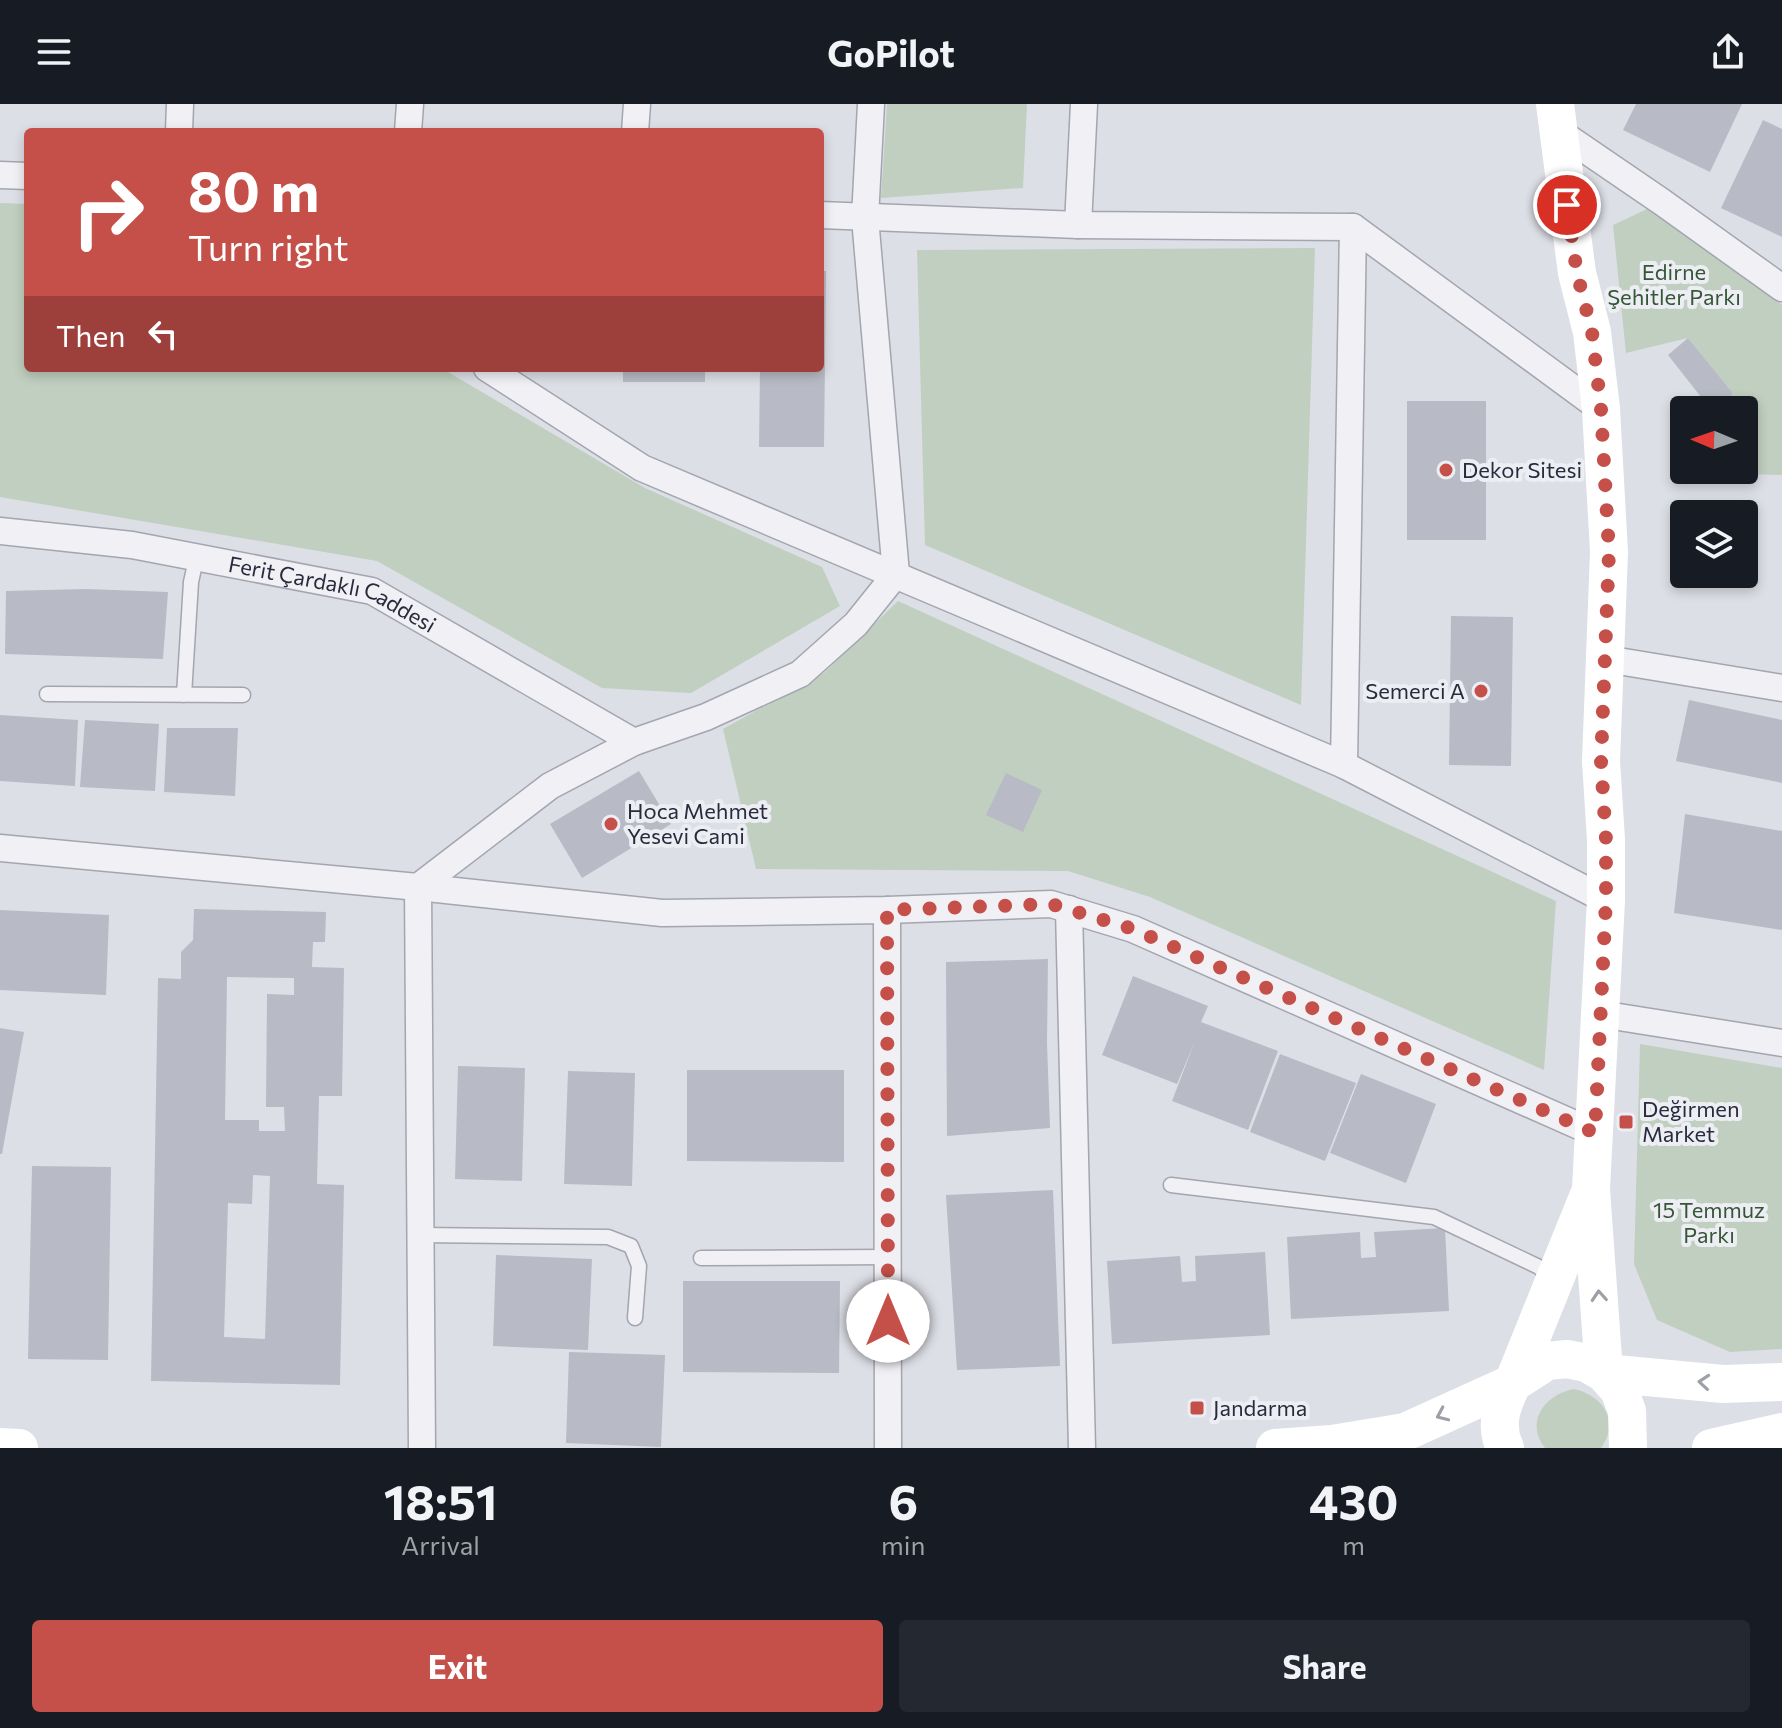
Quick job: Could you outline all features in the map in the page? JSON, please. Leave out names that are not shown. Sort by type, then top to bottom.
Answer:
[{"type":"main road","points":[[1556,118],[1577,273],[1592,332],[1601,409],[1609,552],[1601,761],[1606,900],[1591,1189],[1604,1373]]},
{"type":"main road","points":[[1505,1448],[1499,1420],[1503,1400],[1513,1383],[1591,1189]]},
{"type":"main road","points":[[1275,1448],[1332,1444],[1405,1432],[1513,1383],[1547,1361],[1577,1361],[1604,1373],[1619,1390],[1627,1411],[1628,1448]]},
{"type":"main road","points":[[1604,1373],[1723,1384],[1782,1382]]},
{"type":"main road","points":[[1711,1448],[1782,1432]]},
{"type":"main road","points":[[0,1447],[19,1448]]},
{"type":"street","points":[[179,128],[180,104]]},
{"type":"street","points":[[408,128],[410,104]]},
{"type":"street","points":[[635,128],[637,104]]},
{"type":"street","points":[[418,887],[550,786],[634,742],[706,717],[800,674],[856,624],[896,574],[865,218],[871,104]]},
{"type":"street","points":[[1078,225],[1084,104]]},
{"type":"street","points":[[1556,118],[1662,202],[1782,288]]},
{"type":"street","points":[[0,175],[24,176]]},
{"type":"street","points":[[824,215],[1078,225],[1353,227],[1601,409]]},
{"type":"street","points":[[1344,765],[1353,227]]},
{"type":"street","points":[[493,372],[642,468],[1344,765],[1606,900]]},
{"type":"street","name":"Ferit Çardaklı Caddesi","points":[[0,531],[197,555],[372,591],[634,742]]},
{"type":"street","points":[[1606,659],[1782,688]]},
{"type":"street","points":[[0,848],[662,913],[1051,904],[1133,929],[1595,1133]]},
{"type":"street","points":[[418,887],[422,1448]]},
{"type":"street","points":[[1069,909],[1082,1448]]},
{"type":"street","points":[[887,910],[888,1448]]},
{"type":"street","points":[[1600,1014],[1782,1043]]},
{"type":"lane","points":[[184,695],[191,582],[197,555]]},
{"type":"lane","points":[[47,694],[243,695]]},
{"type":"lane","points":[[1171,1185],[1434,1217],[1539,1267],[1554,1282]]},
{"type":"lane","points":[[421,1235],[608,1237],[631,1246],[639,1266],[635,1318]]},
{"type":"lane","points":[[701,1258],[888,1257]]},
{"type":"green space","points":[[887,104],[1027,104],[1023,188],[881,198]]},
{"type":"green space","name":"Edirne Şehitler Parkı","points":[[1662,202],[1782,305],[1782,475],[1758,474],[1758,396],[1732,396],[1732,392],[1688,338],[1626,353],[1613,225]]},
{"type":"green space","points":[[0,203],[24,204],[24,372],[448,372],[645,488],[822,567],[840,606],[691,693],[602,688],[377,561],[0,497]]},
{"type":"green space","points":[[1315,248],[1301,705],[925,545],[917,250]]},
{"type":"green space","points":[[898,601],[1556,901],[1544,1070],[1150,897],[1068,871],[756,869],[723,729],[824,673]]},
{"type":"green space","name":"15 Temmuz Parkı","points":[[1640,1044],[1782,1068],[1782,1349],[1730,1352],[1657,1320],[1634,1264]]},
{"type":"green space","points":[[1574,1389],[1593,1397],[1606,1411],[1609,1419],[1607,1438],[1601,1448],[1545,1448],[1537,1428],[1541,1410],[1555,1397]]},
{"type":"building","points":[[1636,104],[1742,104],[1710,172],[1623,130]]},
{"type":"building","points":[[1763,120],[1782,129],[1782,237],[1721,208]]},
{"type":"building","points":[[826,271],[824,447],[759,447],[760,372],[824,372]]},
{"type":"building","points":[[1688,338],[1732,392],[1732,396],[1700,396],[1668,355]]},
{"type":"building","points":[[623,372],[705,372],[705,382],[623,382]]},
{"type":"building","name":"Dekor Sitesi","points":[[1407,401],[1486,401],[1486,540],[1407,540]]},
{"type":"building","points":[[86,589],[168,592],[163,659],[5,654],[6,591]]},
{"type":"building","name":"Semerci A","points":[[1451,616],[1513,617],[1511,766],[1449,765]]},
{"type":"building","points":[[1689,700],[1782,720],[1782,783],[1676,761]]},
{"type":"building","points":[[0,715],[78,720],[75,786],[0,781]]},
{"type":"building","points":[[85,720],[159,724],[155,791],[80,787]]},
{"type":"building","points":[[167,728],[238,728],[235,796],[164,792]]},
{"type":"building","name":"Hoca Mehmet Yesevi Cami","points":[[639,771],[671,824],[582,878],[550,824]]},
{"type":"building","points":[[1006,773],[1042,790],[1023,832],[986,815]]},
{"type":"building","points":[[1685,814],[1782,831],[1782,930],[1674,913]]},
{"type":"building","points":[[194,909],[326,912],[325,942],[313,942],[312,967],[344,968],[342,1096],[319,1096],[317,1184],[344,1185],[340,1385],[151,1381],[158,978],[181,979],[181,952],[193,940]],"holes":[[[227,977],[294,978],[294,995],[267,994],[266,1107],[284,1107],[285,1131],[259,1131],[259,1120],[225,1120]],[[253,1175],[270,1176],[265,1339],[224,1337],[228,1203],[252,1204]]]},
{"type":"building","points":[[0,910],[109,915],[106,995],[0,990]]},
{"type":"building","points":[[1048,959],[1050,1128],[947,1136],[946,962]]},
{"type":"building","points":[[1133,976],[1208,1006],[1201,1022],[1278,1051],[1248,1130],[1172,1101],[1195,1041],[1177,1084],[1102,1055]]},
{"type":"building","points":[[0,1028],[24,1032],[2,1154],[0,1154]]},
{"type":"building","points":[[1280,1054],[1356,1083],[1325,1161],[1250,1132]]},
{"type":"building","points":[[458,1066],[525,1068],[522,1181],[455,1179]]},
{"type":"building","points":[[687,1070],[844,1070],[844,1162],[687,1161]]},
{"type":"building","points":[[568,1071],[635,1073],[632,1186],[564,1184]]},
{"type":"building","points":[[1361,1074],[1436,1104],[1406,1183],[1330,1153]]},
{"type":"building","points":[[32,1166],[111,1167],[108,1360],[28,1359]]},
{"type":"building","points":[[1053,1190],[1060,1366],[957,1370],[946,1195]]},
{"type":"building","points":[[1445,1228],[1449,1311],[1291,1319],[1287,1237],[1360,1232],[1361,1258],[1376,1257],[1374,1232]]},
{"type":"building","points":[[1265,1252],[1270,1335],[1112,1344],[1107,1261],[1180,1256],[1182,1282],[1196,1281],[1195,1256]]},
{"type":"building","points":[[496,1255],[592,1259],[588,1350],[493,1346]]},
{"type":"building","points":[[683,1281],[840,1281],[839,1373],[683,1372]]},
{"type":"building","points":[[569,1352],[665,1355],[661,1447],[566,1443]]},
{"type":"place","name":"Dekor Sitesi","points":[[1446,470]]},
{"type":"place","name":"Semerci A","points":[[1481,691]]},
{"type":"place","name":"Hoca Mehmet Yesevi Cami","points":[[611,824]]},
{"type":"place","name":"Değirmen Market","points":[[1626,1122]]},
{"type":"place","name":"Jandarma","points":[[1197,1408]]},
{"type":"route","points":[[888,1321],[887,910],[1051,904],[1133,929],[1595,1133],[1606,900],[1601,761],[1609,552],[1601,409],[1592,332],[1577,273],[1567,205]]}]
